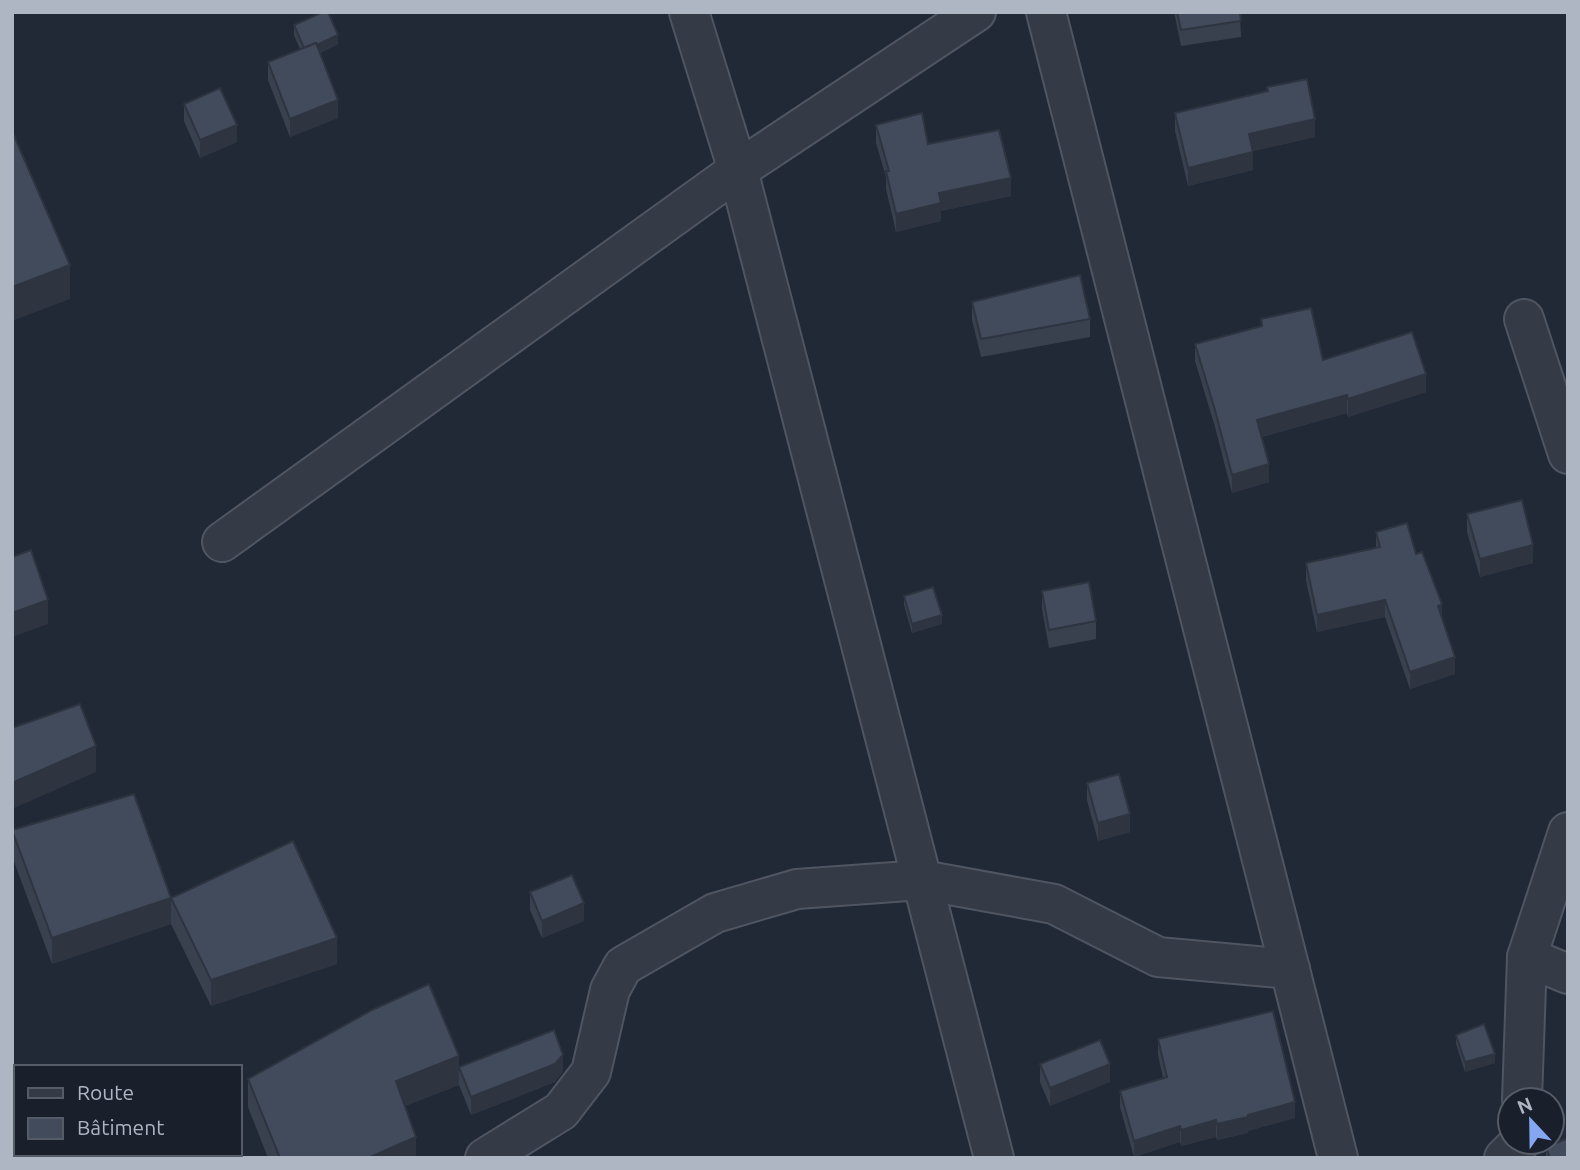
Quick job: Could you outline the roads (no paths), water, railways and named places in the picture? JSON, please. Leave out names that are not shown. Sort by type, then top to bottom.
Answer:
[{"type":"street","points":[[690,12],[738,170],[994,1158]]},
{"type":"street","points":[[222,542],[738,170],[976,12]]},
{"type":"street","points":[[1046,12],[1338,1158]]},
{"type":"street","points":[[1524,319],[1568,454]]},
{"type":"street","points":[[1522,1086],[1527,957],[1568,832]]},
{"type":"street","points":[[485,1158],[561,1111],[591,1072],[610,990],[623,966],[715,913],[797,889],[922,880],[1054,904],[1158,957],[1290,969]]},
{"type":"street","points":[[1527,957],[1568,974]]}]
